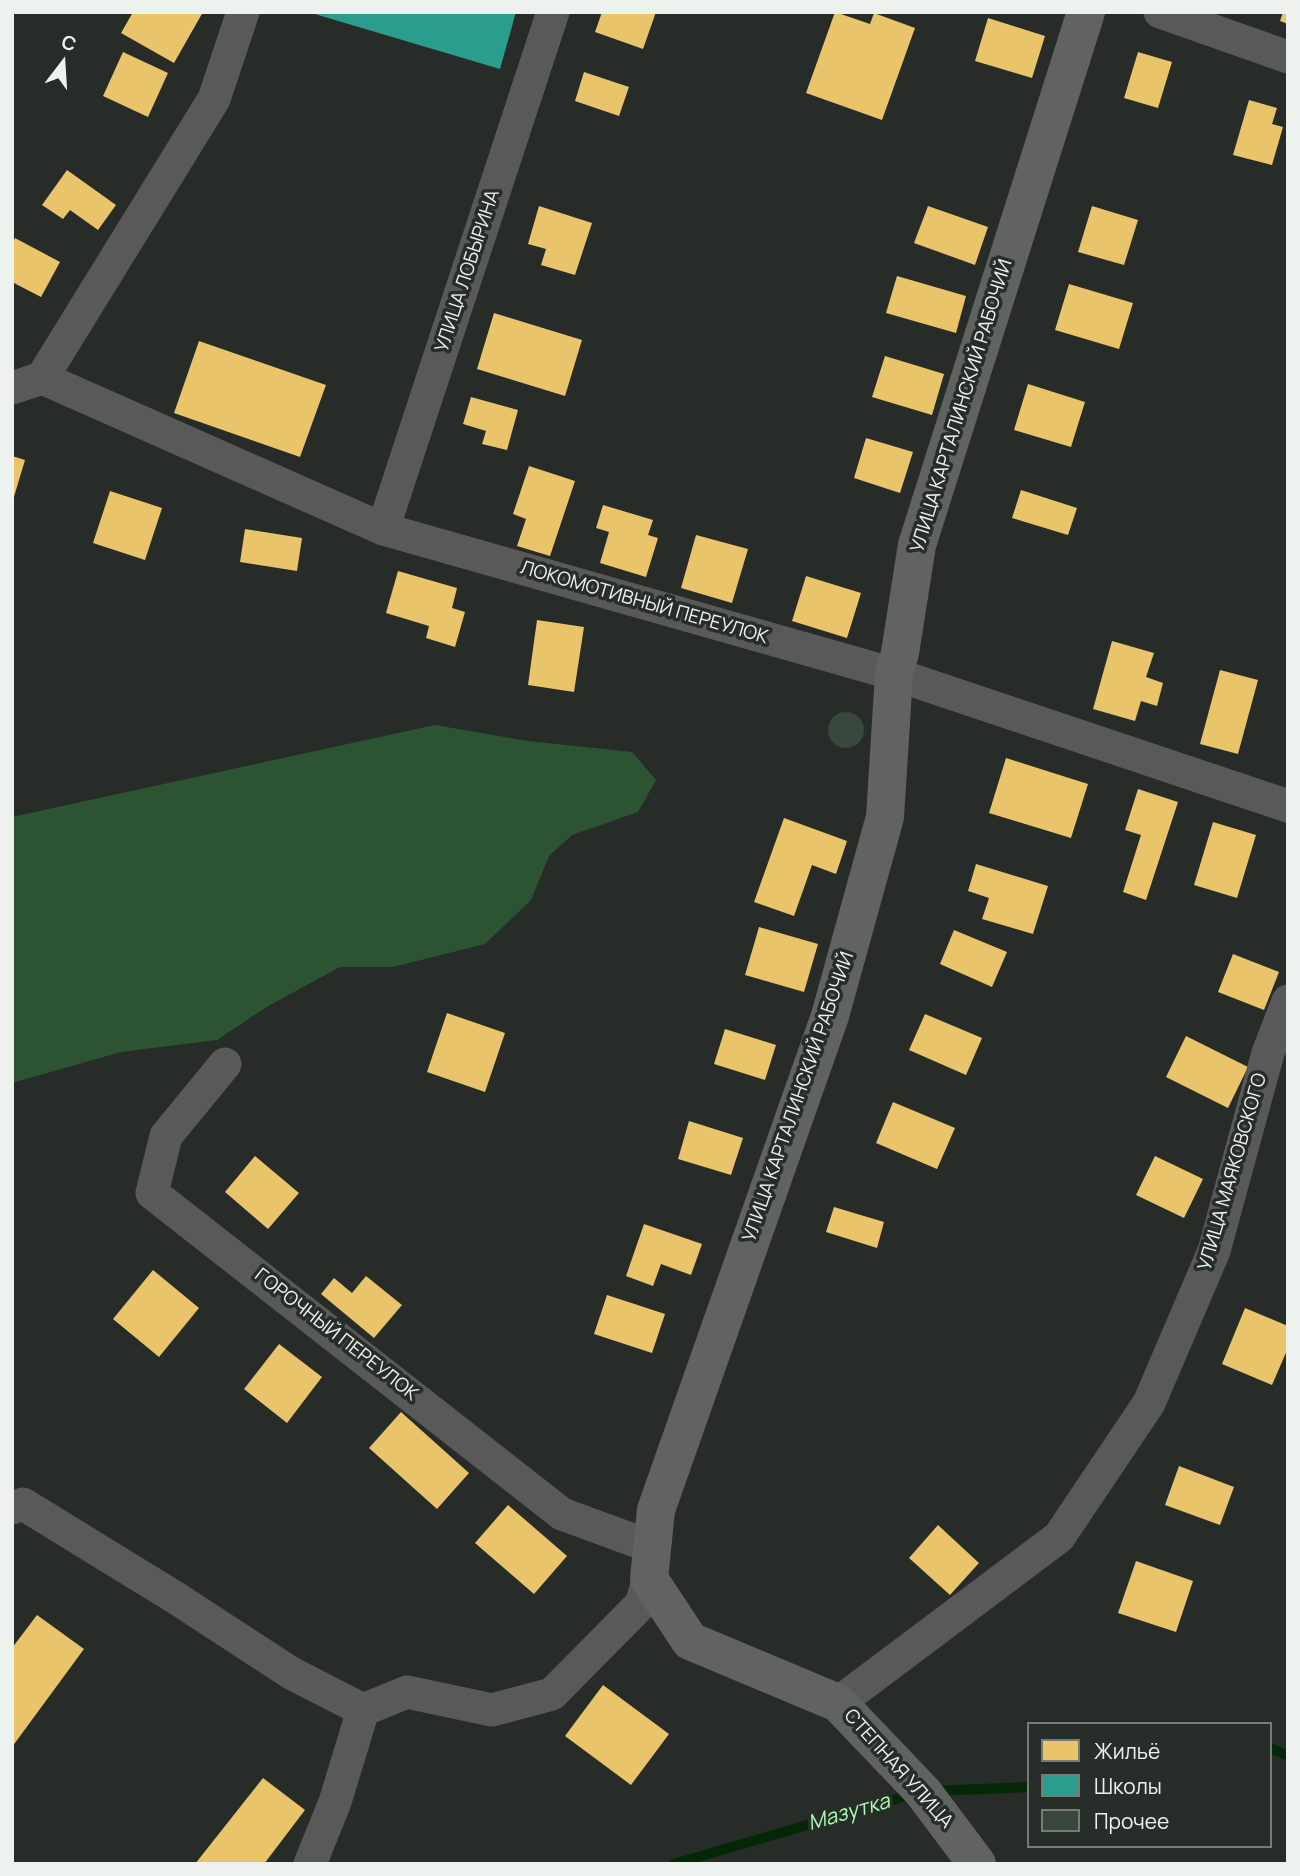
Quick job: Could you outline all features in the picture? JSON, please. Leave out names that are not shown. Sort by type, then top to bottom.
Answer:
[{"type":"street","points":[[27,383],[214,99],[243,12]]},
{"type":"street","name":"УЛИЦА ЛОБЫРИНА","points":[[383,529],[553,12]]},
{"type":"street","name":"УЛИЦА КАРТАЛИНСКИЙ РАБОЧИЙ","points":[[650,1563],[656,1510],[830,1016],[849,949],[885,817],[894,674],[900,653],[917,545],[1086,12]]},
{"type":"street","points":[[1160,12],[1288,57]]},
{"type":"street","name":"ЛОКОМОТИВНЫЙ ПЕРЕУЛОК","points":[[27,383],[383,529],[894,674],[1288,806]]},
{"type":"street","name":"УЛИЦА МАЯКОВСКОГО","points":[[838,1703],[1059,1537],[1149,1404],[1214,1251],[1268,1053],[1288,1000]]},
{"type":"street","name":"ГОРОЧНЫЙ ПЕРЕУЛОК","points":[[225,1064],[166,1136],[152,1193],[562,1514],[650,1563]]},
{"type":"street","points":[[12,1508],[23,1504],[176,1598],[290,1673],[363,1710],[407,1692],[492,1710],[552,1694],[641,1604],[650,1563]]},
{"type":"street","name":"СТЕПНАЯ УЛИЦА","points":[[650,1563],[690,1641],[838,1703],[923,1792],[977,1864]]},
{"type":"street","points":[[310,1864],[335,1802],[363,1710]]},
{"type":"green space","points":[[435,725],[528,741],[632,752],[656,780],[638,812],[572,835],[549,856],[531,900],[485,944],[393,967],[340,967],[268,1006],[217,1040],[121,1052],[12,1083],[12,817]]},
{"type":"building: Жильё","points":[[133,12],[203,12],[174,63],[121,33]]},
{"type":"building: Жильё","points":[[602,12],[656,12],[643,49],[595,32]]},
{"type":"building: Жильё","points":[[835,12],[870,24],[874,13],[915,28],[882,120],[806,93]]},
{"type":"building: Жильё","points":[[1283,12],[1288,12],[1288,24],[1280,21]]},
{"type":"building: Жильё","points":[[988,18],[1045,36],[1032,78],[975,61]]},
{"type":"building: Жильё","points":[[123,52],[168,73],[148,117],[103,96]]},
{"type":"building: Жильё","points":[[1138,52],[1172,62],[1158,108],[1124,98]]},
{"type":"building: Жильё","points":[[584,72],[629,87],[619,116],[575,101]]},
{"type":"building: Жильё","points":[[1249,100],[1277,108],[1272,124],[1283,127],[1272,165],[1233,155]]},
{"type":"building: Жильё","points":[[67,170],[116,205],[98,230],[70,210],[63,219],[42,205]]},
{"type":"building: Жильё","points":[[539,206],[592,223],[575,275],[541,265],[546,249],[528,244]]},
{"type":"building: Жильё","points":[[928,206],[988,227],[975,265],[914,243]]},
{"type":"building: Жильё","points":[[1092,206],[1138,220],[1124,265],[1078,252]]},
{"type":"building: Жильё","points":[[15,238],[60,262],[41,297],[12,282],[12,244]]},
{"type":"building: Жильё","points":[[897,276],[966,296],[956,333],[886,313]]},
{"type":"building: Жильё","points":[[1069,284],[1133,303],[1119,349],[1055,330]]},
{"type":"building: Жильё","points":[[494,313],[582,340],[565,396],[477,369]]},
{"type":"building: Жильё","points":[[199,341],[326,385],[300,457],[174,413]]},
{"type":"building: Жильё","points":[[885,356],[944,374],[932,415],[872,397]]},
{"type":"building: Жильё","points":[[1028,384],[1085,402],[1071,447],[1014,430]]},
{"type":"building: Жильё","points":[[471,397],[518,410],[507,450],[482,444],[486,431],[463,424]]},
{"type":"building: Жильё","points":[[866,438],[913,452],[900,493],[854,478]]},
{"type":"building: Жильё","points":[[12,456],[25,460],[13,500],[12,500]]},
{"type":"building: Жильё","points":[[529,466],[575,481],[550,556],[517,546],[526,519],[513,514]]},
{"type":"building: Жильё","points":[[1021,490],[1077,508],[1068,535],[1012,518]]},
{"type":"building: Жильё","points":[[110,491],[162,508],[145,560],[93,543]]},
{"type":"building: Жильё","points":[[603,505],[653,520],[648,535],[658,538],[646,577],[600,563],[609,532],[596,528]]},
{"type":"building: Жильё","points":[[245,529],[302,538],[297,571],[240,562]]},
{"type":"building: Жильё","points":[[696,535],[748,549],[732,603],[681,588]]},
{"type":"building: Жильё","points":[[398,571],[457,588],[452,608],[465,612],[455,647],[426,638],[429,626],[386,613]]},
{"type":"building: Жильё","points":[[806,576],[861,593],[847,638],[792,621]]},
{"type":"building: Жильё","points":[[537,620],[584,627],[574,692],[528,685]]},
{"type":"building: Жильё","points":[[1112,641],[1154,653],[1146,677],[1163,683],[1157,706],[1141,701],[1135,721],[1093,709]]},
{"type":"building: Жильё","points":[[1220,670],[1258,680],[1238,754],[1200,744]]},
{"type":"building: Жильё","points":[[1006,758],[1088,784],[1071,838],[989,813]]},
{"type":"building: Жильё","points":[[1138,789],[1178,802],[1146,900],[1123,892],[1141,835],[1125,830]]},
{"type":"building: Жильё","points":[[784,818],[847,841],[836,874],[812,865],[794,916],[754,902]]},
{"type":"building: Жильё","points":[[1213,822],[1256,835],[1237,898],[1194,885]]},
{"type":"building: Жильё","points":[[976,864],[1048,886],[1033,934],[982,919],[989,898],[968,891]]},
{"type":"building: Жильё","points":[[759,927],[818,944],[804,992],[745,975]]},
{"type":"building: Жильё","points":[[954,930],[1007,952],[992,987],[940,964]]},
{"type":"building: Жильё","points":[[1233,954],[1279,972],[1264,1010],[1218,992]]},
{"type":"building: Жильё","points":[[447,1013],[505,1033],[485,1092],[427,1072]]},
{"type":"building: Жильё","points":[[925,1014],[982,1038],[966,1075],[909,1050]]},
{"type":"building: Жильё","points":[[725,1029],[776,1045],[765,1080],[714,1064]]},
{"type":"building: Жильё","points":[[1186,1036],[1248,1067],[1228,1108],[1166,1077]]},
{"type":"building: Жильё","points":[[893,1102],[955,1128],[937,1169],[876,1143]]},
{"type":"building: Жильё","points":[[689,1121],[743,1138],[731,1175],[678,1159]]},
{"type":"building: Жильё","points":[[255,1156],[299,1193],[268,1229],[225,1192]]},
{"type":"building: Жильё","points":[[1155,1156],[1203,1179],[1184,1218],[1136,1195]]},
{"type":"building: Жильё","points":[[834,1207],[884,1222],[877,1248],[826,1232]]},
{"type":"building: Жильё","points":[[644,1224],[702,1244],[691,1275],[661,1264],[653,1286],[626,1276]]},
{"type":"building: Жильё","points":[[153,1270],[199,1308],[159,1357],[113,1319]]},
{"type":"building: Жильё","points":[[366,1276],[402,1305],[374,1338],[321,1294],[334,1278],[352,1293]]},
{"type":"building: Жильё","points":[[607,1295],[665,1314],[652,1353],[594,1334]]},
{"type":"building: Жильё","points":[[1245,1308],[1288,1326],[1288,1348],[1272,1385],[1222,1364]]},
{"type":"building: Жильё","points":[[279,1344],[322,1377],[287,1423],[244,1389]]},
{"type":"building: Жильё","points":[[401,1412],[469,1473],[437,1509],[369,1448]]},
{"type":"building: Жильё","points":[[1179,1466],[1234,1487],[1220,1525],[1165,1505]]},
{"type":"building: Жильё","points":[[508,1505],[567,1556],[534,1594],[475,1543]]},
{"type":"building: Жильё","points":[[938,1525],[979,1563],[950,1595],[909,1558]]},
{"type":"building: Жильё","points":[[1136,1561],[1193,1581],[1176,1632],[1118,1613]]},
{"type":"building: Жильё","points":[[37,1615],[84,1649],[12,1747],[12,1648]]},
{"type":"building: Жильё","points":[[603,1685],[669,1734],[631,1785],[565,1736]]},
{"type":"building: Жильё","points":[[263,1778],[305,1810],[264,1864],[195,1864]]},
{"type":"building: Школы","points":[[308,12],[516,12],[500,69]]},
{"type":"building: Прочее","points":[[846,712],[859,717],[864,730],[859,743],[846,748],[833,743],[828,730],[833,717]]},
{"type":"waterway","name":"Мазутка","points":[[1272,1749],[1288,1756]]},
{"type":"waterway","name":"Мазутка","points":[[932,1791],[1027,1787]]},
{"type":"waterway","name":"Мазутка","points":[[674,1864],[913,1794]]}]
